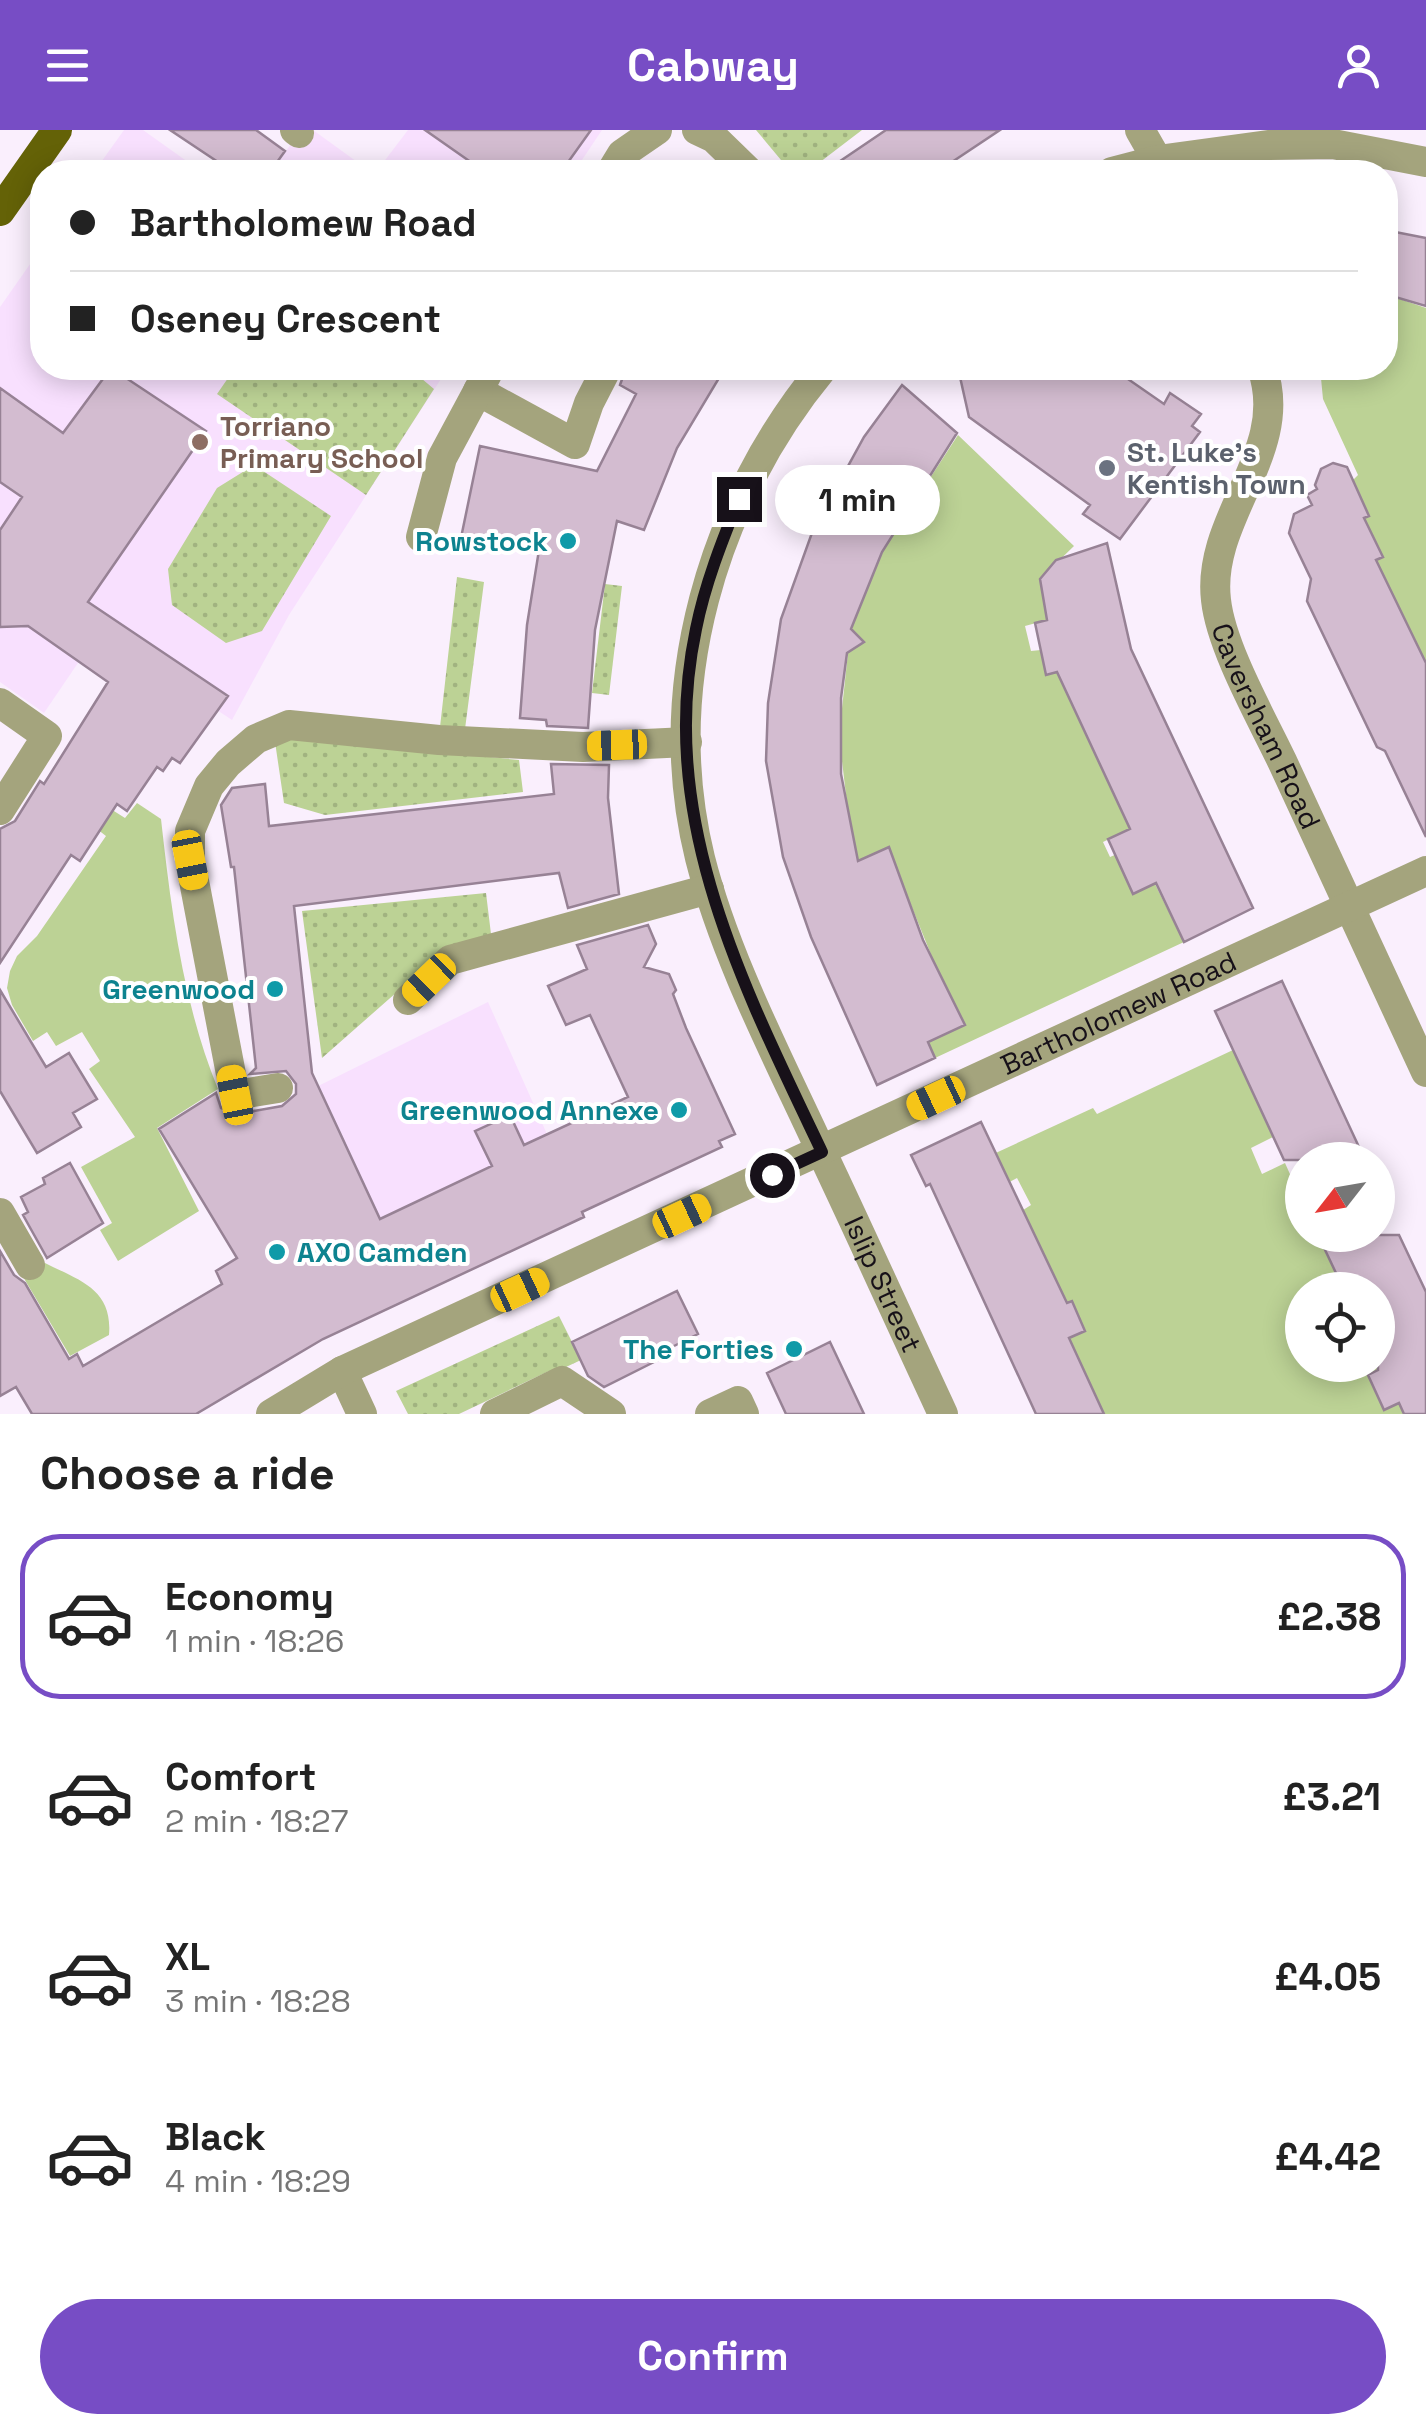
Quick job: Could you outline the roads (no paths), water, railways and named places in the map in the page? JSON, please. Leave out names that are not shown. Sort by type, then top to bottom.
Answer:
[{"type":"main road","points":[[36,160],[57,130]]},
{"type":"main road","points":[[0,211],[30,168]]},
{"type":"street","points":[[618,160],[656,130]]},
{"type":"street","points":[[697,130],[714,138],[737,160]]},
{"type":"street","points":[[1140,130],[1158,160]]},
{"type":"street","points":[[1186,160],[1240,147],[1333,144],[1426,162]]},
{"type":"street","points":[[421,537],[442,458],[483,380]]},
{"type":"street","points":[[485,380],[575,444],[601,380]]},
{"type":"street","name":"Islip Street","points":[[812,380],[739,499],[716,559],[693,648],[687,742],[693,825],[709,889],[776,1055],[943,1414]]},
{"type":"street","name":"Caversham Road","points":[[1265,380],[1270,405],[1264,442],[1220,545],[1216,602],[1226,638],[1426,1072]]},
{"type":"street","points":[[0,704],[47,736],[0,810]]},
{"type":"street","points":[[278,1088],[235,1095],[190,860],[190,831],[204,796],[228,763],[256,739],[290,725],[439,740],[582,747],[687,742]]},
{"type":"street","name":"Bartholomew Road","points":[[280,1412],[342,1371],[1426,871]]},
{"type":"street","points":[[408,1000],[450,960],[709,889]]},
{"type":"street","points":[[0,1213],[30,1265]]},
{"type":"street","points":[[342,1371],[362,1414]]},
{"type":"street","points":[[495,1414],[562,1382],[611,1414]]},
{"type":"street","points":[[710,1414],[738,1401],[744,1414]]},
{"type":"place","name":"Torriano Primary School","points":[[200,442]]},
{"type":"place","name":"St. Luke's Kentish Town","points":[[1107,468]]},
{"type":"place","name":"Rowstock","points":[[568,541]]},
{"type":"place","name":"Greenwood","points":[[275,989]]},
{"type":"place","name":"Greenwood Annexe","points":[[679,1110]]},
{"type":"place","name":"AXO Camden","points":[[277,1252]]},
{"type":"place","name":"The Forties","points":[[794,1349]]}]
